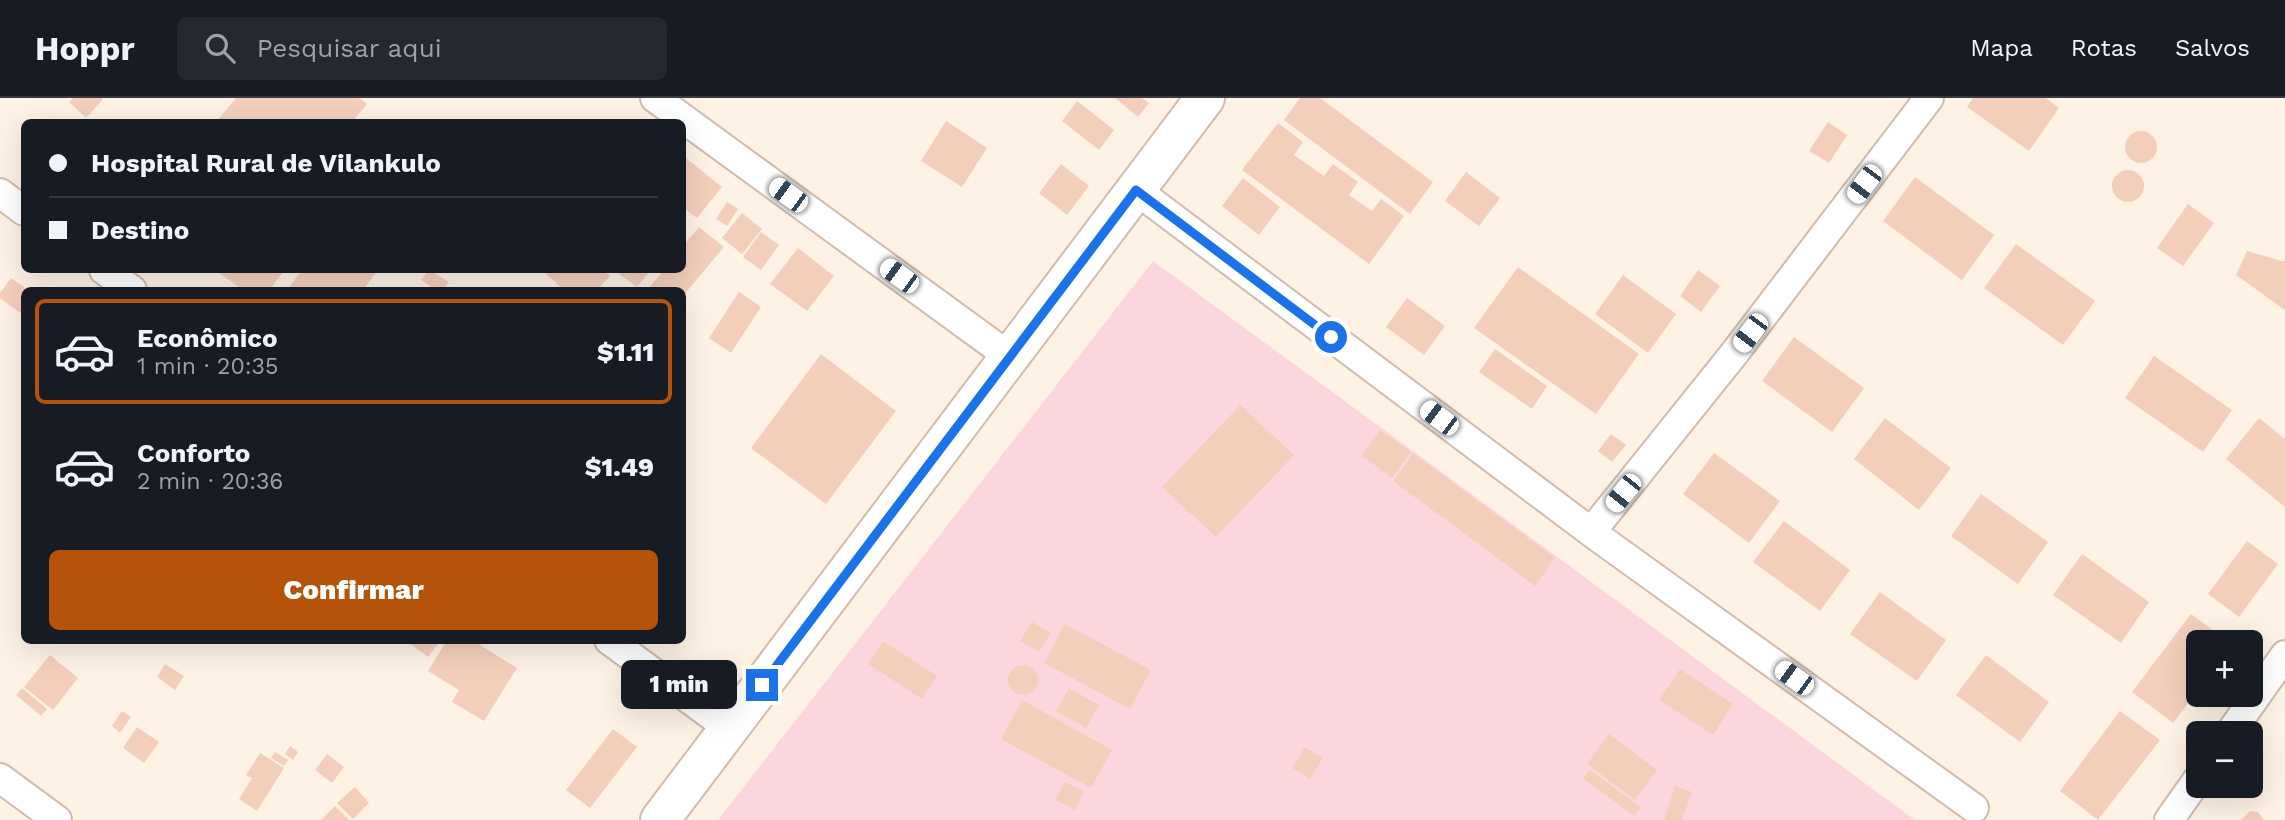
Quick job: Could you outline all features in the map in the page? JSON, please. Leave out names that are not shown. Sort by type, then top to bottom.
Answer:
[{"type":"main road","points":[[660,820],[1205,98]]},
{"type":"street","points":[[655,98],[684,119]]},
{"type":"street","points":[[1591,532],[1733,355],[1929,98]]},
{"type":"street","points":[[686,121],[1010,358]]},
{"type":"street","points":[[1136,190],[1591,532],[1974,808]]},
{"type":"street","points":[[0,194],[21,209]]},
{"type":"street","points":[[108,273],[128,287]]},
{"type":"street","points":[[614,644],[730,729]]},
{"type":"street","points":[[2238,721],[2285,654]]},
{"type":"street","points":[[0,778],[57,820]]},
{"type":"street","points":[[2169,820],[2186,796]]},
{"type":"shaded area","points":[[1153,261],[1379,426],[1915,820],[718,820]]},
{"type":"building","points":[[73,98],[103,99],[86,118],[69,102]]},
{"type":"building","points":[[236,98],[359,98],[367,104],[354,119],[218,119]]},
{"type":"building","points":[[1115,98],[1142,98],[1149,103],[1138,117]]},
{"type":"building","points":[[1300,98],[1320,98],[1433,182],[1410,214],[1284,120]]},
{"type":"building","points":[[1973,98],[2046,98],[2059,108],[2029,151],[1967,107]]},
{"type":"building","points":[[1077,101],[1114,130],[1099,150],[1062,121]]},
{"type":"building","points":[[946,121],[987,148],[962,187],[921,161]]},
{"type":"building","points":[[1828,122],[1847,135],[1829,163],[1809,151]]},
{"type":"building","points":[[1278,123],[1303,142],[1294,155],[1324,176],[1333,164],[1358,182],[1349,195],[1372,211],[1381,199],[1404,216],[1369,264],[1242,170]]},
{"type":"building","points":[[2141,131],[2152,136],[2157,147],[2152,158],[2141,163],[2130,158],[2125,147],[2130,136]]},
{"type":"building","points":[[686,158],[722,187],[697,218],[686,210]]},
{"type":"building","points":[[1061,164],[1089,186],[1067,215],[1039,193]]},
{"type":"building","points":[[2128,170],[2139,175],[2144,186],[2139,197],[2128,202],[2117,197],[2112,186],[2117,175]]},
{"type":"building","points":[[1466,172],[1500,198],[1479,226],[1445,201]]},
{"type":"building","points":[[1915,177],[1994,235],[1962,280],[1883,221]]},
{"type":"building","points":[[1243,178],[1280,207],[1259,235],[1222,206]]},
{"type":"building","points":[[727,202],[738,209],[727,226],[716,219]]},
{"type":"building","points":[[2188,204],[2214,223],[2183,266],[2157,248]]},
{"type":"building","points":[[742,213],[762,229],[742,254],[722,238]]},
{"type":"building","points":[[699,227],[724,247],[686,292],[686,287],[650,287],[661,273],[686,273],[686,242]]},
{"type":"building","points":[[761,232],[779,245],[761,270],[743,257]]},
{"type":"building","points":[[2016,244],[2095,301],[2063,345],[1984,288]]},
{"type":"building","points":[[798,248],[834,276],[807,311],[770,284]]},
{"type":"building","points":[[2247,251],[2285,262],[2285,310],[2236,275]]},
{"type":"building","points":[[1518,267],[1639,354],[1596,414],[1474,328]]},
{"type":"building","points":[[1698,270],[1720,286],[1701,312],[1680,296]]},
{"type":"building","points":[[219,273],[283,273],[271,287],[239,287]]},
{"type":"building","points":[[300,273],[376,273],[365,287],[289,287]]},
{"type":"building","points":[[427,273],[434,273],[449,282],[445,287],[432,287],[421,280]]},
{"type":"building","points":[[545,273],[606,273],[610,276],[600,287],[561,287]]},
{"type":"building","points":[[618,273],[649,273],[637,287]]},
{"type":"building","points":[[1623,275],[1676,314],[1648,353],[1595,314]]},
{"type":"building","points":[[11,278],[24,287],[21,287],[20,313],[0,298],[0,293]]},
{"type":"building","points":[[739,292],[761,307],[731,353],[709,338]]},
{"type":"building","points":[[1407,298],[1445,326],[1424,355],[1386,327]]},
{"type":"building","points":[[1794,337],[1864,388],[1832,432],[1762,381]]},
{"type":"building","points":[[1495,349],[1547,386],[1532,409],[1479,372]]},
{"type":"building","points":[[821,354],[896,411],[826,504],[751,448]]},
{"type":"building","points":[[2154,356],[2232,410],[2203,452],[2125,398]]},
{"type":"building","points":[[1240,405],[1294,455],[1216,537],[1162,487]]},
{"type":"building","points":[[1885,418],[1951,468],[1919,510],[1854,459]]},
{"type":"building","points":[[2259,418],[2285,439],[2285,507],[2226,459]]},
{"type":"building","points":[[1380,430],[1411,452],[1392,478],[1361,455]]},
{"type":"building","points":[[1611,434],[1626,445],[1612,462],[1598,451]]},
{"type":"building","points":[[1413,453],[1555,558],[1535,586],[1393,481]]},
{"type":"building","points":[[1714,453],[1780,501],[1749,543],[1683,494]]},
{"type":"building","points":[[1981,494],[2048,542],[2018,584],[1951,536]]},
{"type":"building","points":[[1784,521],[1850,570],[1820,611],[1753,562]]},
{"type":"building","points":[[2247,541],[2278,564],[2239,617],[2208,594]]},
{"type":"building","points":[[2082,554],[2149,602],[2121,643],[2053,595]]},
{"type":"building","points":[[1880,592],[1946,640],[1917,681],[1850,634]]},
{"type":"building","points":[[2191,614],[2213,630],[2186,630],[2186,706],[2173,723],[2132,692]]},
{"type":"building","points":[[1032,622],[1051,633],[1039,652],[1020,641]]},
{"type":"building","points":[[1065,624],[1151,670],[1130,709],[1044,663]]},
{"type":"building","points":[[883,641],[937,676],[922,699],[868,664]]},
{"type":"building","points":[[410,644],[438,644],[428,657]]},
{"type":"building","points":[[445,644],[478,644],[517,668],[484,721],[452,702],[459,690],[428,671]]},
{"type":"building","points":[[50,655],[78,678],[53,710],[24,687]]},
{"type":"building","points":[[1986,655],[2049,702],[2020,742],[1956,695]]},
{"type":"building","points":[[165,664],[184,676],[175,690],[157,677]]},
{"type":"building","points":[[1023,665],[1034,669],[1038,680],[1034,691],[1023,695],[1012,691],[1008,680],[1012,669]]},
{"type":"building","points":[[1680,669],[1733,704],[1713,735],[1659,700]]},
{"type":"building","points":[[22,688],[47,709],[41,716],[16,695]]},
{"type":"building","points":[[1069,688],[1099,705],[1086,728],[1056,711]]},
{"type":"building","points":[[1022,700],[1112,750],[1091,788],[1001,739]]},
{"type":"building","points":[[122,711],[131,717],[120,733],[112,726]]},
{"type":"building","points":[[2120,711],[2160,740],[2098,820],[2060,791]]},
{"type":"building","points":[[137,727],[159,742],[144,763],[123,748]]},
{"type":"building","points":[[613,729],[637,747],[590,808],[566,790]]},
{"type":"building","points":[[1609,734],[1657,770],[1635,800],[1587,764]]},
{"type":"building","points":[[290,746],[298,752],[293,760],[285,754]]},
{"type":"building","points":[[1305,747],[1323,758],[1310,779],[1292,768]]},
{"type":"building","points":[[275,752],[288,760],[284,766],[271,758]]},
{"type":"building","points":[[260,753],[284,768],[257,811],[239,799],[252,778],[246,775]]},
{"type":"building","points":[[327,754],[344,767],[332,783],[315,770]]},
{"type":"building","points":[[1590,770],[1641,807],[1634,816],[1583,778]]},
{"type":"building","points":[[1065,782],[1084,791],[1075,810],[1055,800]]},
{"type":"building","points":[[1675,786],[1692,792],[1682,820],[1664,820]]},
{"type":"building","points":[[355,787],[369,803],[353,819],[337,803]]},
{"type":"building","points":[[335,806],[349,820],[321,820]]},
{"type":"building","points":[[2250,811],[2258,812],[2264,820],[2241,820]]},
{"type":"route","points":[[762,685],[1136,190],[1331,337]]}]
